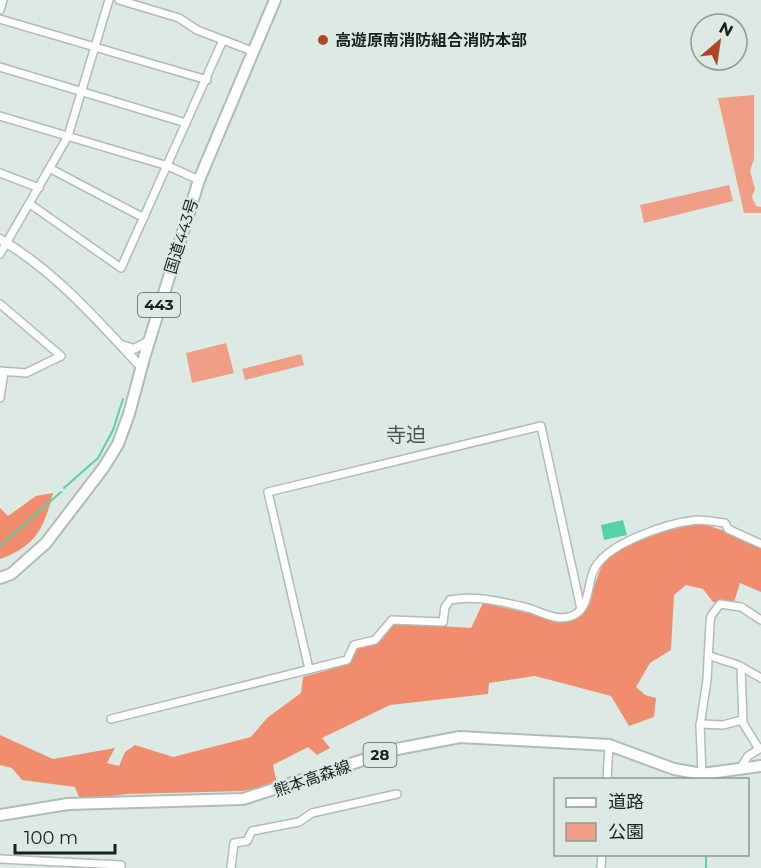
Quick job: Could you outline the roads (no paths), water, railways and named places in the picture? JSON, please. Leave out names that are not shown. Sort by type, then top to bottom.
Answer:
[{"type":"main road","name":"国道443号","points":[[0,578],[11,574],[46,543],[118,444],[199,180],[274,0]]},
{"type":"main road","name":"熊本高森線","points":[[0,815],[68,804],[243,799],[397,749],[460,737],[609,744],[674,769],[702,774],[761,766]]},
{"type":"street","points":[[0,10],[3,0]]},
{"type":"street","points":[[0,254],[4,241],[30,204],[68,136],[109,0]]},
{"type":"street","points":[[119,0],[179,18],[197,30],[252,51]]},
{"type":"street","points":[[0,19],[207,80]]},
{"type":"street","points":[[30,204],[121,268],[223,40]]},
{"type":"street","points":[[0,67],[186,123]]},
{"type":"street","points":[[0,116],[168,166],[199,180]]},
{"type":"street","points":[[51,169],[144,218]]},
{"type":"street","points":[[0,173],[39,188]]},
{"type":"street","points":[[4,241],[50,274],[141,367]]},
{"type":"street","points":[[0,304],[61,356],[26,373],[2,372],[0,398]]},
{"type":"street","points":[[121,345],[134,349],[149,341]]},
{"type":"street","points":[[309,669],[268,492],[541,426],[581,609]]},
{"type":"street","points":[[111,719],[347,660],[354,645],[375,640],[392,620],[443,622],[445,607],[450,600],[488,599],[558,618],[572,616],[581,609],[599,562],[619,546],[653,531],[697,520],[725,523],[728,529],[761,544]]},
{"type":"street","points":[[702,774],[700,724],[710,656],[711,616],[720,604],[741,608],[761,620]]},
{"type":"street","points":[[710,656],[741,667],[761,678]]},
{"type":"street","points":[[740,769],[748,756],[760,748],[742,720],[741,667]]},
{"type":"street","points":[[700,724],[723,725],[742,720]]},
{"type":"street","points":[[607,778],[609,744]]},
{"type":"street","points":[[231,868],[234,843],[247,841],[252,831],[299,822],[312,813],[397,794]]},
{"type":"street","points":[[0,859],[121,865],[121,868]]},
{"type":"waterway","points":[[64,488],[98,458],[113,430],[123,399]]},
{"type":"waterway","points":[[0,546],[61,492]]},
{"type":"waterway","points":[[706,856],[706,868]]},
{"type":"place","name":"高遊原南消防組合消防本部","points":[[323,40]]},
{"type":"district","name":"寺迫","points":[[406,435]]}]
